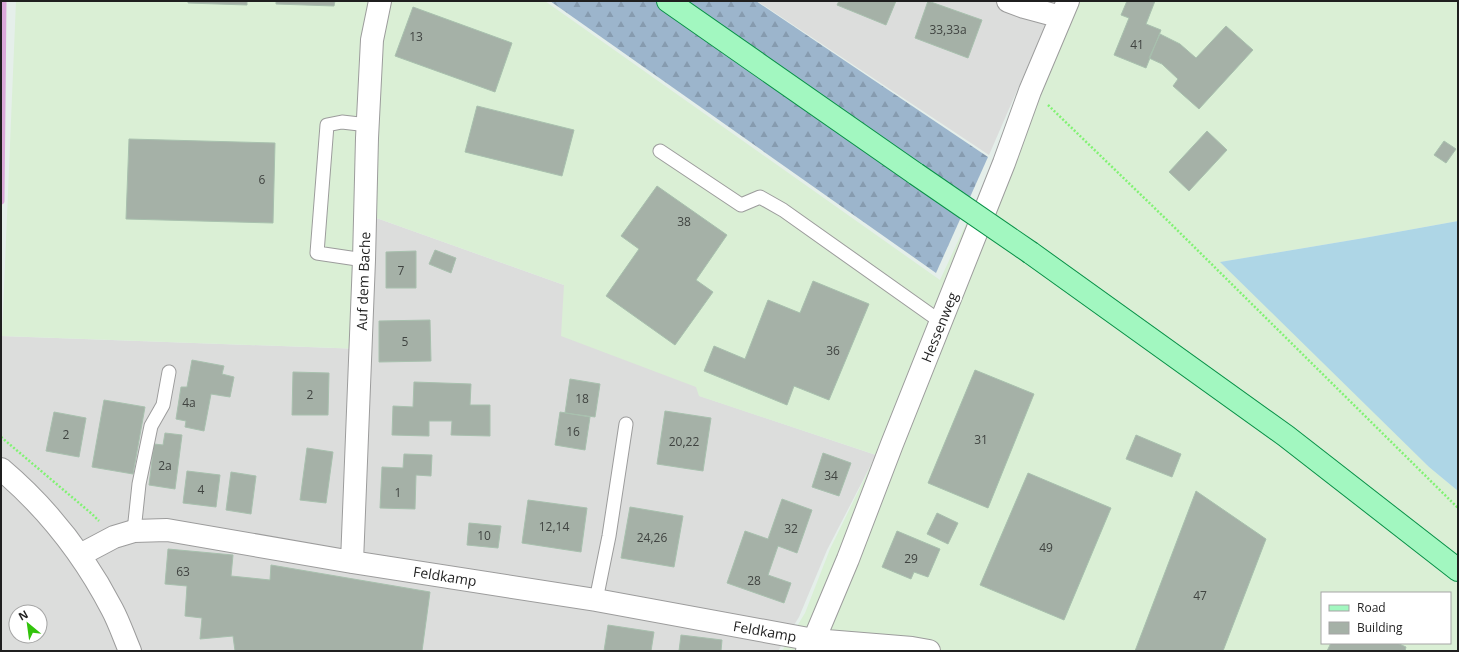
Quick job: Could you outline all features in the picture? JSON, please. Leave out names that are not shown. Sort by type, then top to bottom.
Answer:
[{"type":"main road","points":[[668,1],[916,174],[1031,252],[1286,436],[1458,570]]},
{"type":"street","name":"Auf dem Bache","points":[[352,562],[372,40],[380,1]]},
{"type":"street","points":[[1008,1],[1024,7],[1064,9]]},
{"type":"street","name":"Hessenweg","points":[[811,646],[848,559],[1004,163],[1030,91],[1064,9]]},
{"type":"street","points":[[2,470],[44,509],[80,555],[112,610],[130,651]]},
{"type":"street","name":"Feldkamp","points":[[80,555],[124,534],[168,530],[352,562],[596,600],[811,646],[912,648],[929,651]]},
{"type":"lane","points":[[364,260],[317,253],[327,126],[342,122],[368,125]]},
{"type":"lane","points":[[660,151],[741,205],[760,197],[783,210],[941,322]]},
{"type":"lane","points":[[124,534],[139,484],[151,426],[163,405],[169,372]]},
{"type":"lane","points":[[596,600],[609,536],[626,424]]},
{"type":"path","points":[[1030,91],[1050,107],[1168,221],[1458,508]]},
{"type":"path","points":[[1,438],[92,514],[124,534]]},
{"type":"shaded area","points":[[16,1],[545,1],[940,280],[998,155],[1060,1],[1458,1],[1458,221],[1221,262],[1429,467],[1458,491],[1458,651],[782,651],[805,613],[830,549],[876,455],[699,396],[696,387],[561,336],[564,285],[368,215],[363,349],[2,336]]},
{"type":"shaded area","points":[[757,1],[1056,1],[989,155]]},
{"type":"shaded area","points":[[368,215],[564,285],[697,387],[700,396],[876,455],[827,550],[799,617],[778,651],[1,651],[1,336],[362,349]]},
{"type":"shaded area","points":[[1458,221],[1458,491],[1429,467],[1220,262]]},
{"type":"green space","points":[[550,1],[756,1],[988,157],[936,273]]},
{"type":"building","points":[[188,1],[247,1],[247,5],[188,3]]},
{"type":"building","points":[[276,1],[335,1],[334,6],[276,4]]},
{"type":"building","points":[[839,1],[896,1],[886,25],[837,5]]},
{"type":"building","points":[[928,1],[982,20],[968,58],[915,38]]},
{"type":"building","points":[[1127,1],[1155,1],[1146,24],[1161,30],[1146,68],[1114,55],[1129,18],[1121,15]]},
{"type":"building","points":[[413,7],[512,43],[495,92],[395,56]]},
{"type":"building","points":[[1226,26],[1253,50],[1199,109],[1173,86],[1178,79],[1162,64],[1149,58],[1160,34],[1180,44],[1196,58]]},
{"type":"building","points":[[477,106],[574,130],[562,176],[465,152]]},
{"type":"building","points":[[1207,131],[1227,150],[1189,191],[1169,172]]},
{"type":"building","points":[[129,139],[275,143],[273,223],[126,219]]},
{"type":"building","points":[[1444,141],[1456,149],[1446,163],[1434,155]]},
{"type":"building","points":[[657,186],[727,235],[696,280],[713,292],[675,345],[606,296],[639,249],[621,236]]},
{"type":"building","points":[[435,250],[456,258],[451,273],[429,264]]},
{"type":"building","points":[[416,251],[416,288],[386,288],[386,252]]},
{"type":"building","points":[[813,281],[869,304],[829,400],[794,386],[787,405],[704,371],[714,346],[745,359],[768,300],[800,313]]},
{"type":"building","points":[[430,320],[431,361],[379,362],[379,321]]},
{"type":"building","points":[[192,360],[224,366],[222,374],[234,377],[230,397],[211,394],[204,431],[185,427],[186,421],[176,419],[181,387],[187,387]]},
{"type":"building","points":[[975,370],[1034,394],[988,508],[928,483]]},
{"type":"building","points":[[293,372],[329,373],[328,415],[292,415]]},
{"type":"building","points":[[570,379],[600,384],[595,417],[565,413]]},
{"type":"building","points":[[414,382],[471,384],[470,405],[490,405],[490,436],[451,435],[452,421],[429,421],[429,436],[392,435],[393,406],[413,407]]},
{"type":"building","points":[[104,400],[145,407],[133,474],[92,467]]},
{"type":"building","points":[[665,411],[711,418],[703,471],[657,464]]},
{"type":"building","points":[[54,412],[86,418],[79,457],[46,451]]},
{"type":"building","points":[[560,412],[590,417],[585,450],[555,445]]},
{"type":"building","points":[[165,433],[182,435],[175,489],[149,485],[154,444],[163,445]]},
{"type":"building","points":[[1136,435],[1181,454],[1172,477],[1126,459]]},
{"type":"building","points":[[307,448],[333,452],[326,503],[300,500]]},
{"type":"building","points":[[823,453],[851,463],[839,496],[812,487]]},
{"type":"building","points":[[404,454],[432,455],[431,476],[416,475],[415,509],[380,508],[382,467],[403,468]]},
{"type":"building","points":[[187,471],[220,475],[216,507],[183,503]]},
{"type":"building","points":[[231,472],[256,476],[251,514],[226,510]]},
{"type":"building","points":[[1028,473],[1111,508],[1064,620],[980,585]]},
{"type":"building","points":[[1196,491],[1266,539],[1223,651],[1135,651]]},
{"type":"building","points":[[782,499],[812,510],[797,553],[778,546],[768,575],[791,583],[784,603],[727,583],[745,531],[768,539]]},
{"type":"building","points":[[528,500],[587,508],[581,552],[522,543]]},
{"type":"building","points":[[630,507],[683,516],[674,567],[621,558]]},
{"type":"building","points":[[937,513],[958,523],[948,544],[927,534]]},
{"type":"building","points":[[469,523],[501,526],[498,548],[467,545]]},
{"type":"building","points":[[897,531],[940,549],[928,577],[914,572],[911,579],[882,567]]},
{"type":"building","points":[[168,549],[233,555],[231,576],[270,580],[271,565],[430,592],[422,651],[235,651],[233,636],[200,639],[202,618],[185,616],[187,586],[165,584]]},
{"type":"building","points":[[608,625],[654,632],[651,651],[604,651]]},
{"type":"building","points":[[681,635],[722,640],[721,651],[679,651]]},
{"type":"building","points":[[1330,644],[1399,644],[1406,647],[1405,651],[1327,651]]},
{"type":"waterway","points":[[1,201],[3,1]]}]
